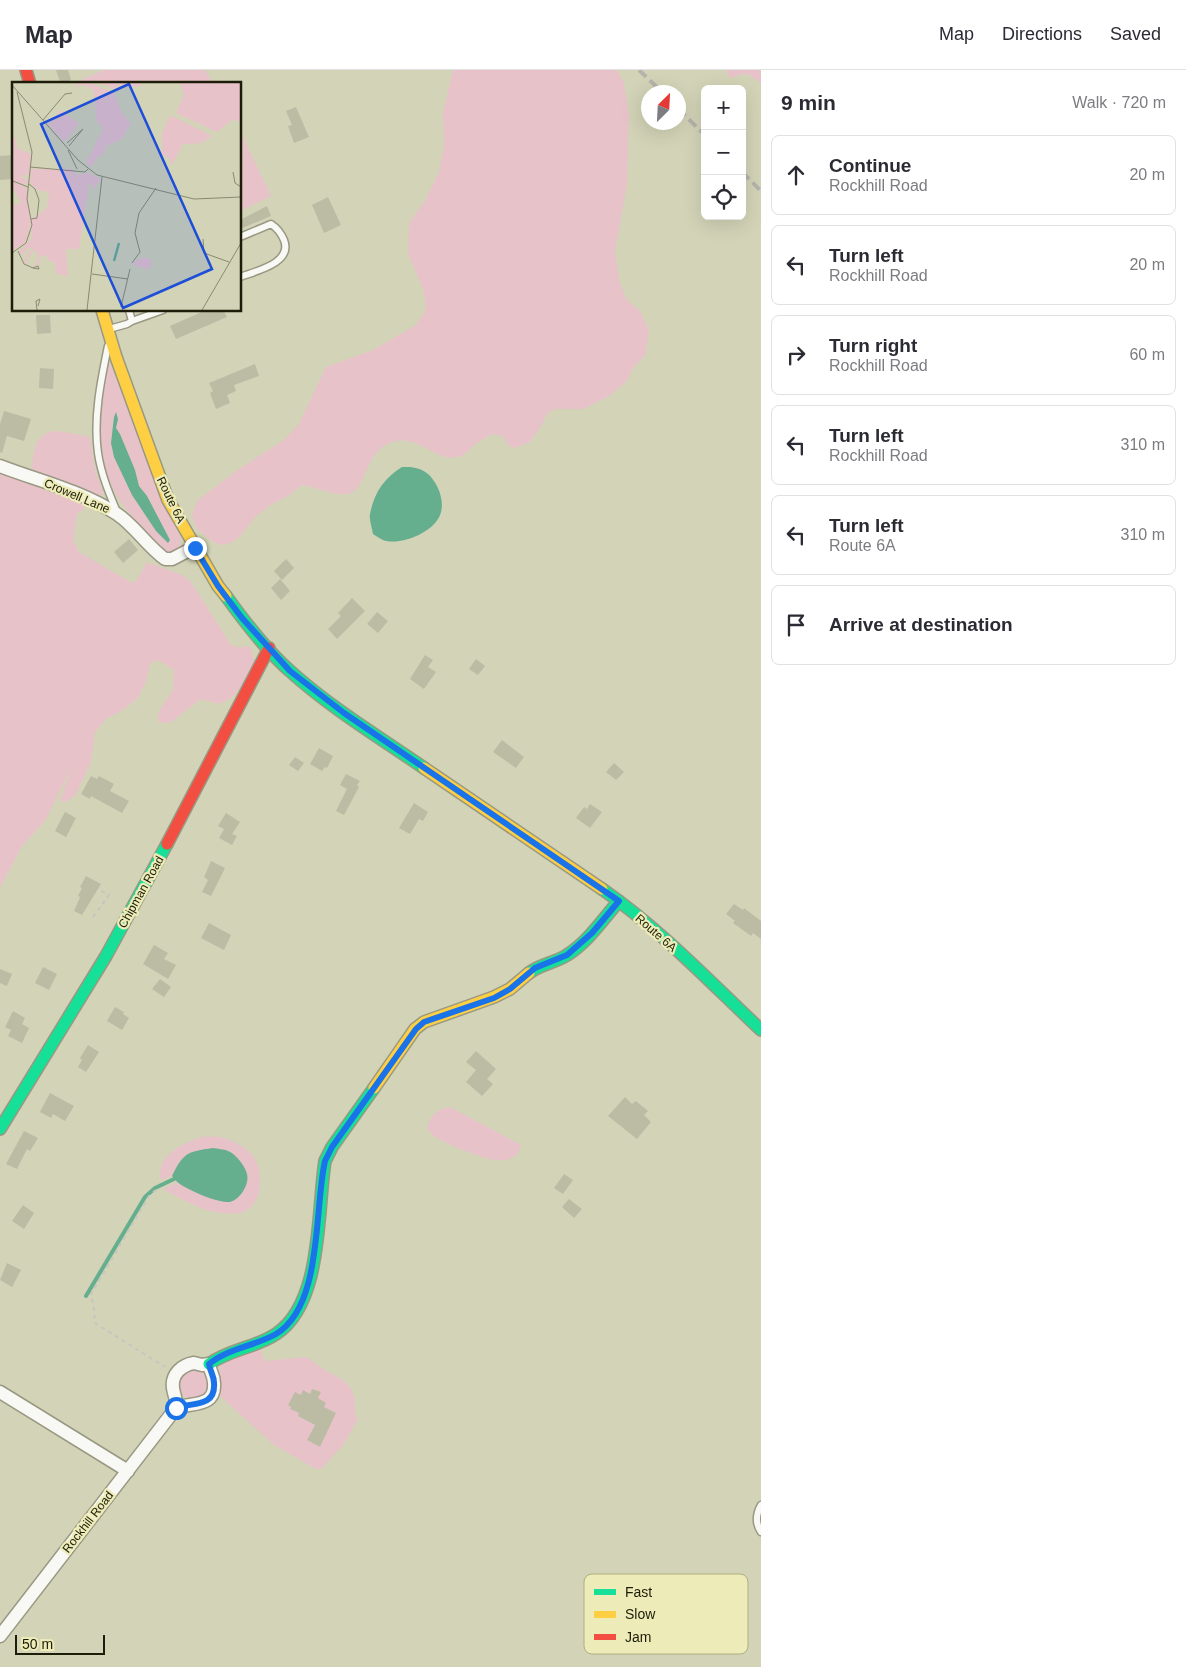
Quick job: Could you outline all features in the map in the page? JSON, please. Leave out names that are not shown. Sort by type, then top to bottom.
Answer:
[{"type":"street","name":"Route 6A","points":[[102,311],[116,356],[168,500],[218,586],[242,618],[290,671],[344,713],[619,901],[683,956],[761,1030]]},
{"type":"street","name":"Crowell Lane","points":[[0,466],[74,493],[119,515],[164,559],[172,559],[195,548]]},
{"type":"street","name":"Chipman Road","points":[[0,1129],[92,980],[120,930],[180,822],[269,648]]},
{"type":"street","points":[[209,1364],[214,1383],[212,1395],[208,1400],[198,1405],[184,1405],[176,1408],[177,1400],[173,1382],[176,1373],[183,1366],[188,1364],[209,1364],[218,1357],[277,1333],[298,1310],[311,1276],[325,1161],[332,1147],[416,1029],[424,1022],[494,998],[510,989],[535,968],[567,955],[592,933],[619,901]]},
{"type":"street","points":[[0,1392],[128,1471]]},
{"type":"street","name":"Rockhill Road","points":[[0,1636],[176,1408]]},
{"type":"lane","points":[[241,237],[271,224],[277,228],[284,240],[285,250],[279,261],[241,277]]},
{"type":"lane","points":[[129,311],[132,321]]},
{"type":"lane","points":[[119,515],[102,474],[96,436],[102,372],[109,332],[132,321],[161,311]]},
{"type":"lane","points":[[761,1505],[757,1514],[761,1532]]},
{"type":"path","points":[[93,916],[109,895],[98,889]]},
{"type":"path","points":[[156,1190],[149,1196],[91,1294],[95,1323],[176,1373]]},
{"type":"shaded area","points":[[104,70],[205,70],[212,82],[77,82]]},
{"type":"shaded area","points":[[453,70],[617,70],[624,83],[629,115],[627,184],[615,252],[620,283],[627,300],[640,311],[649,330],[645,355],[634,367],[626,382],[609,396],[584,409],[554,409],[546,415],[542,425],[530,442],[514,448],[508,445],[503,436],[492,434],[475,444],[463,455],[452,458],[411,442],[402,440],[392,442],[376,454],[353,492],[337,494],[302,485],[255,517],[233,542],[222,545],[213,542],[196,528],[192,514],[198,500],[239,469],[284,440],[299,424],[326,367],[373,350],[416,325],[423,315],[426,307],[423,289],[408,254],[409,223],[424,202],[439,172],[444,146],[443,113]]},
{"type":"shaded area","points":[[726,70],[761,70],[761,83],[748,74],[731,78]]},
{"type":"shaded area","points":[[241,133],[271,196],[241,211]]},
{"type":"shaded area","points":[[105,351],[181,539],[179,547],[171,553],[165,551],[133,518],[117,496],[109,479],[101,444],[100,425]]},
{"type":"shaded area","points":[[116,412],[118,419],[116,428],[135,470],[139,486],[147,496],[170,540],[168,543],[156,531],[132,495],[114,457],[111,443]]},
{"type":"shaded area","points":[[59,431],[90,437],[95,470],[103,492],[99,500],[31,472],[36,444],[44,435]]},
{"type":"shaded area","points":[[402,467],[419,469],[432,478],[441,495],[441,513],[434,524],[421,534],[405,540],[383,540],[373,534],[370,514],[374,499],[385,481]]},
{"type":"shaded area","points":[[0,469],[82,501],[85,507],[77,513],[73,540],[79,552],[132,583],[137,580],[147,562],[182,575],[191,582],[231,645],[240,648],[246,646],[251,648],[255,663],[250,675],[233,697],[219,704],[201,699],[171,722],[159,723],[158,713],[173,689],[174,670],[158,660],[150,663],[146,682],[137,699],[106,719],[95,732],[91,761],[75,796],[65,802],[60,801],[71,768],[45,821],[22,846],[0,888]]},
{"type":"shaded area","points":[[450,1107],[521,1145],[517,1155],[507,1160],[485,1158],[457,1148],[435,1137],[427,1129],[432,1116],[441,1109]]},
{"type":"shaded area","points":[[201,1137],[218,1137],[229,1140],[243,1147],[253,1156],[259,1171],[260,1189],[253,1205],[247,1210],[229,1214],[209,1211],[163,1189],[177,1183],[200,1194],[227,1202],[181,1159],[172,1176],[161,1180],[160,1172],[166,1158],[178,1147]]},
{"type":"shaded area","points":[[213,1148],[225,1150],[234,1155],[240,1161],[247,1174],[245,1188],[231,1202],[212,1199],[186,1188],[172,1176],[187,1154]]},
{"type":"shaded area","points":[[260,1347],[263,1358],[266,1361],[305,1357],[341,1379],[352,1391],[358,1419],[343,1445],[322,1468],[314,1468],[274,1445],[220,1396],[220,1363]]},
{"type":"shaded area","points":[[193,1369],[204,1373],[208,1384],[204,1395],[193,1399],[182,1395],[178,1384],[182,1373]]},
{"type":"building","points":[[56,70],[68,70],[71,80],[60,82]]},
{"type":"building","points":[[296,107],[309,137],[294,143],[288,126],[292,125],[286,111]]},
{"type":"building","points":[[12,155],[12,179],[0,180],[0,156]]},
{"type":"building","points":[[328,197],[341,225],[324,233],[312,205]]},
{"type":"building","points":[[267,206],[271,216],[241,229],[241,219]]},
{"type":"building","points":[[204,311],[224,311],[227,317],[176,339],[170,326]]},
{"type":"building","points":[[36,315],[50,315],[51,333],[37,334]]},
{"type":"building","points":[[255,364],[259,376],[234,385],[236,391],[227,395],[230,403],[216,409],[210,393],[213,391],[209,383]]},
{"type":"building","points":[[40,368],[54,369],[53,389],[39,388]]},
{"type":"building","points":[[4,411],[31,419],[24,441],[7,436],[2,453],[0,452],[0,424]]},
{"type":"building","points":[[129,539],[138,550],[123,563],[114,552]]},
{"type":"building","points":[[286,559],[294,568],[282,580],[274,571]]},
{"type":"building","points":[[280,579],[290,591],[281,600],[271,588]]},
{"type":"building","points":[[352,598],[365,611],[337,639],[328,629],[341,616],[338,613]]},
{"type":"building","points":[[377,612],[388,621],[378,633],[367,624]]},
{"type":"building","points":[[425,655],[433,660],[428,667],[436,672],[424,689],[410,679]]},
{"type":"building","points":[[476,659],[485,666],[478,675],[469,669]]},
{"type":"building","points":[[502,740],[524,757],[516,768],[493,752]]},
{"type":"building","points":[[319,748],[333,756],[327,768],[325,767],[322,771],[310,764]]},
{"type":"building","points":[[295,757],[304,763],[298,771],[289,765]]},
{"type":"building","points":[[614,763],[624,772],[616,780],[606,772]]},
{"type":"building","points":[[346,774],[360,781],[357,785],[359,787],[344,815],[336,811],[347,789],[340,785]]},
{"type":"building","points":[[91,776],[97,779],[99,776],[114,784],[110,791],[129,801],[122,813],[91,796],[90,799],[81,794]]},
{"type":"building","points":[[414,803],[428,812],[423,821],[419,819],[410,834],[399,828]]},
{"type":"building","points":[[590,804],[602,812],[590,828],[576,818],[584,807],[587,809]]},
{"type":"building","points":[[65,812],[76,818],[66,837],[55,831]]},
{"type":"building","points":[[226,813],[240,822],[232,834],[237,836],[232,845],[219,838],[224,829],[218,826]]},
{"type":"building","points":[[211,861],[225,868],[211,896],[202,892],[208,880],[204,877]]},
{"type":"building","points":[[86,876],[101,884],[82,915],[74,911],[80,897],[78,896],[82,888],[80,887]]},
{"type":"building","points":[[734,904],[743,910],[744,908],[761,921],[761,939],[753,933],[751,936],[733,923],[735,921],[726,914]]},
{"type":"building","points":[[209,923],[231,935],[224,950],[201,938]]},
{"type":"building","points":[[154,945],[168,953],[164,959],[176,965],[168,979],[143,964]]},
{"type":"building","points":[[43,967],[57,974],[49,990],[35,983]]},
{"type":"building","points":[[0,969],[12,974],[7,986],[0,983]]},
{"type":"building","points":[[160,979],[171,987],[164,997],[152,989]]},
{"type":"building","points":[[115,1007],[124,1012],[123,1014],[129,1018],[122,1030],[107,1021]]},
{"type":"building","points":[[13,1011],[25,1018],[22,1024],[29,1028],[22,1043],[8,1036],[11,1030],[5,1027]]},
{"type":"building","points":[[88,1045],[99,1052],[86,1072],[78,1067],[82,1060],[80,1058]]},
{"type":"building","points":[[476,1051],[496,1069],[487,1079],[493,1084],[482,1096],[466,1082],[476,1070],[466,1062]]},
{"type":"building","points":[[50,1093],[74,1106],[65,1121],[53,1114],[51,1118],[40,1112]]},
{"type":"building","points":[[625,1097],[632,1104],[636,1101],[648,1111],[644,1115],[651,1122],[637,1139],[608,1116]]},
{"type":"building","points":[[24,1131],[38,1138],[30,1151],[27,1149],[17,1169],[6,1164]]},
{"type":"building","points":[[564,1174],[573,1180],[563,1194],[554,1188]]},
{"type":"building","points":[[569,1199],[582,1209],[574,1218],[562,1207]]},
{"type":"building","points":[[23,1205],[34,1213],[24,1229],[12,1221]]},
{"type":"building","points":[[7,1263],[21,1270],[12,1287],[0,1280]]},
{"type":"building","points":[[312,1389],[321,1392],[318,1398],[326,1403],[324,1407],[336,1413],[320,1447],[307,1440],[315,1425],[298,1416],[299,1413],[290,1409],[291,1407],[288,1405],[295,1392],[301,1395],[303,1390],[310,1394]]},
{"type":"waterway","points":[[86,1296],[145,1197],[155,1188],[174,1179]]},
{"type":"railway","points":[[639,70],[655,85]]},
{"type":"railway","points":[[686,117],[701,131]]},
{"type":"railway","points":[[745,175],[761,191]]},
{"type":"traffic: fast","points":[[226,596],[264,645],[306,685],[424,768]]},
{"type":"traffic: fast","points":[[0,1129],[106,956],[167,844]]},
{"type":"traffic: fast","points":[[602,889],[644,921],[761,1030]]},
{"type":"traffic: fast","points":[[529,973],[575,950],[619,901]]},
{"type":"traffic: fast","points":[[209,1364],[225,1355],[268,1339],[291,1320],[302,1301],[310,1279],[315,1255],[325,1161],[332,1147],[374,1088]]},
{"type":"traffic: slow","points":[[102,311],[116,357],[168,500],[218,586],[226,596]]},
{"type":"traffic: slow","points":[[424,768],[602,889]]},
{"type":"traffic: slow","points":[[374,1088],[415,1029],[424,1022],[494,997],[510,989],[529,973]]},
{"type":"traffic: jam","points":[[26,70],[29,82]]},
{"type":"traffic: jam","points":[[167,844],[269,648]]},
{"type":"route","points":[[176,1408],[184,1405],[198,1405],[208,1400],[214,1389],[209,1364],[218,1357],[277,1333],[298,1310],[311,1276],[325,1161],[332,1147],[408,1038],[424,1022],[494,998],[510,989],[535,968],[567,955],[606,919],[619,901],[344,713],[290,671],[242,618],[218,586],[195,548]]}]
